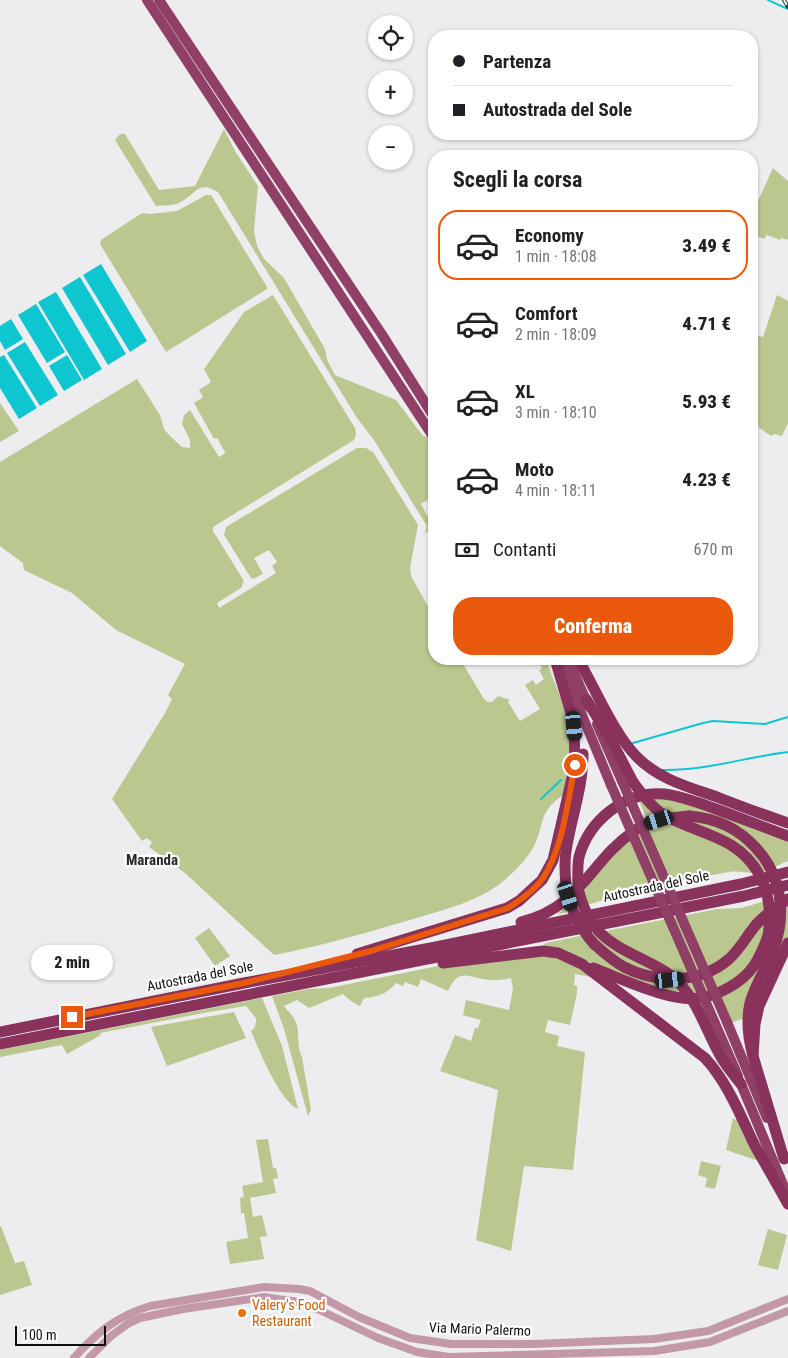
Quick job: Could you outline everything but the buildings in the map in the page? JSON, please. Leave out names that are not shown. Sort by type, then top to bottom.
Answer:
[{"type":"highway","points":[[147,0],[428,429]]},
{"type":"highway","points":[[159,0],[381,333],[428,407]]},
{"type":"highway","points":[[559,665],[583,754],[582,778],[566,851],[566,886],[579,924],[594,944],[610,959],[640,974],[670,980],[689,978],[703,974],[728,959],[740,948],[756,924],[788,899]]},
{"type":"highway","points":[[560,665],[788,1196]]},
{"type":"highway","points":[[571,665],[723,1013],[786,1163]]},
{"type":"highway","points":[[581,665],[622,739],[648,768],[663,777],[692,789],[788,823]]},
{"type":"highway","points":[[357,974],[543,951],[558,954],[664,994],[698,999],[721,992],[744,978],[761,957],[771,921],[769,900],[760,876],[753,864],[730,845],[676,821],[660,812],[646,799],[633,782],[610,738],[586,699]]},
{"type":"highway","points":[[244,983],[371,951],[508,908],[524,897],[542,880],[553,860],[575,765],[574,726]]},
{"type":"highway","points":[[741,1084],[722,1058],[690,997],[682,986],[663,970],[609,942],[586,914],[578,888],[579,858],[585,841],[602,818],[614,807],[634,798],[664,794],[682,797],[788,836]]},
{"type":"highway","points":[[436,947],[472,934],[535,918],[548,912],[577,891],[614,848],[634,830],[659,820],[689,816],[706,817],[722,823],[737,832],[751,842],[762,854],[777,882],[781,910],[779,931],[751,1003],[748,1016],[748,1036],[786,1163]]},
{"type":"highway","name":"Autostrada del Sole","points":[[0,1032],[436,947],[741,884],[788,872]]},
{"type":"highway","name":"Autostrada del Sole","points":[[0,1044],[744,896],[788,885]]},
{"type":"highway","points":[[753,1056],[755,1024],[759,1006],[788,943]]},
{"type":"highway","points":[[582,964],[705,1058],[724,1081],[756,1146],[788,1204]]},
{"type":"street","name":"Via Mario Palermo","points":[[74,1358],[104,1328],[138,1310],[150,1306],[264,1287],[299,1289],[310,1292],[359,1317],[403,1336],[451,1344],[553,1343],[654,1339],[708,1331],[788,1299]]},
{"type":"street","name":"Via Mario Palermo","points":[[89,1358],[111,1336],[140,1318],[183,1309],[264,1297],[305,1303],[386,1341],[417,1352],[449,1357],[654,1351],[710,1342],[788,1311]]},
{"type":"green space","points":[[224,129],[235,151],[258,186],[254,231],[257,246],[264,259],[284,278],[325,349],[327,360],[335,375],[396,400],[423,436],[428,439],[428,500],[421,504],[428,517],[428,531],[425,533],[427,526],[374,440],[357,418],[218,192],[211,188],[200,188],[176,204],[156,206],[115,140],[120,134],[125,134],[159,190],[195,186]]},
{"type":"green space","points":[[773,168],[788,181],[788,240],[781,238],[780,240],[767,235],[764,239],[758,237],[758,201]]},
{"type":"green space","points":[[206,195],[211,195],[267,289],[166,352],[100,244],[101,240],[142,213],[177,211]]},
{"type":"green space","points":[[273,295],[355,428],[356,435],[354,440],[213,527],[213,531],[244,581],[241,588],[217,603],[219,608],[276,573],[272,566],[277,562],[269,550],[254,558],[263,574],[253,579],[251,578],[224,535],[226,527],[357,448],[366,448],[373,452],[418,525],[410,568],[411,576],[428,606],[428,665],[464,665],[484,699],[492,702],[498,696],[510,700],[508,702],[520,721],[540,709],[525,685],[533,680],[536,685],[544,679],[539,670],[542,668],[540,665],[548,665],[569,724],[572,751],[571,765],[563,795],[549,807],[543,818],[538,837],[529,854],[517,869],[500,884],[476,898],[450,908],[343,939],[274,955],[185,873],[149,847],[152,842],[147,838],[142,841],[112,799],[165,713],[172,699],[168,695],[185,664],[116,630],[72,593],[24,570],[23,563],[0,546],[0,462],[137,379],[160,415],[164,429],[182,447],[190,448],[190,440],[182,424],[184,415],[190,410],[219,457],[224,454],[225,452],[217,438],[214,439],[194,403],[203,397],[199,390],[211,382],[204,369],[244,312]]},
{"type":"green space","points":[[777,295],[788,301],[788,423],[782,436],[774,434],[771,436],[758,427],[758,336],[763,337]]},
{"type":"green space","points":[[0,403],[19,431],[0,442]]},
{"type":"green space","points":[[668,798],[788,839],[788,861],[763,872],[729,872],[686,880],[599,901],[557,915],[584,891],[595,875],[627,842],[650,827],[639,801]]},
{"type":"green space","points":[[788,893],[762,914],[730,953],[714,965],[697,973],[679,976],[644,971],[627,964],[596,942],[590,945],[619,968],[636,976],[673,983],[692,982],[726,967],[736,958],[764,923],[788,904],[788,937],[782,945],[755,1007],[755,1014],[731,1023],[717,989],[690,994],[670,992],[561,951],[543,949],[545,943],[717,909],[741,908]]},
{"type":"green space","points":[[209,928],[230,956],[215,966],[195,938]]},
{"type":"green space","points":[[550,956],[572,964],[596,978],[575,974],[574,985],[577,986],[577,993],[570,1025],[548,1020],[545,1032],[559,1036],[557,1046],[585,1052],[573,1170],[524,1166],[511,1251],[476,1240],[498,1090],[440,1071],[455,1035],[471,1041],[475,1028],[478,1028],[481,1020],[463,1015],[466,1000],[509,1010],[513,989],[511,978],[490,980],[462,976],[455,980],[448,991],[421,979],[418,987],[405,982],[403,986],[396,983],[382,994],[364,998],[360,1006],[343,994],[309,1008],[297,1000],[284,1006],[297,1026],[299,1048],[311,1110],[308,1116],[284,1029],[272,996],[309,989],[329,988],[448,964]]},
{"type":"green space","points":[[262,998],[282,1046],[298,1109],[284,1096],[270,1074],[251,1031],[255,1027],[256,1018],[246,1006],[100,1033],[101,1035],[67,1054],[62,1045],[0,1057],[0,1050]]},
{"type":"green space","points":[[234,1012],[246,1038],[167,1066],[151,1027]]},
{"type":"green space","points":[[733,1118],[736,1120],[738,1118],[759,1161],[726,1150]]},
{"type":"green space","points":[[268,1139],[273,1168],[276,1168],[278,1178],[273,1179],[276,1193],[250,1198],[253,1217],[262,1215],[267,1236],[260,1237],[264,1259],[230,1264],[226,1242],[248,1238],[244,1213],[241,1213],[240,1198],[244,1197],[242,1186],[263,1182],[256,1140]]},
{"type":"green space","points":[[701,1161],[721,1166],[715,1189],[705,1187],[707,1178],[698,1175]]},
{"type":"green space","points":[[0,1227],[15,1263],[24,1261],[32,1285],[0,1295]]},
{"type":"green space","points":[[768,1229],[787,1235],[778,1270],[758,1265]]},
{"type":"water","points":[[101,264],[147,341],[130,352],[83,275]]},
{"type":"water","points":[[80,277],[126,354],[108,365],[62,288]]},
{"type":"water","points":[[56,292],[102,369],[84,380],[38,302]]},
{"type":"water","points":[[36,304],[65,352],[47,363],[18,315]]},
{"type":"water","points":[[11,319],[23,339],[5,350],[0,341],[0,326]]},
{"type":"water","points":[[25,342],[58,395],[40,406],[7,353]]},
{"type":"water","points":[[4,355],[37,408],[19,419],[0,388],[0,357]]},
{"type":"water","points":[[67,355],[82,380],[64,391],[49,366]]},
{"type":"waterway","points":[[768,0],[788,9]]},
{"type":"waterway","points":[[633,743],[713,721],[765,724],[788,717]]},
{"type":"waterway","points":[[662,770],[710,766],[788,752]]},
{"type":"waterway","points":[[541,799],[561,780]]},
{"type":"railway","points":[[784,0],[788,7]]},
{"type":"place","name":"Valery's Food Restaurant","points":[[242,1313]]},
{"type":"district","name":"Maranda","points":[[152,860]]},
{"type":"route","points":[[72,1017],[244,983],[371,951],[508,908],[530,892],[542,880],[553,860],[575,765]]}]
